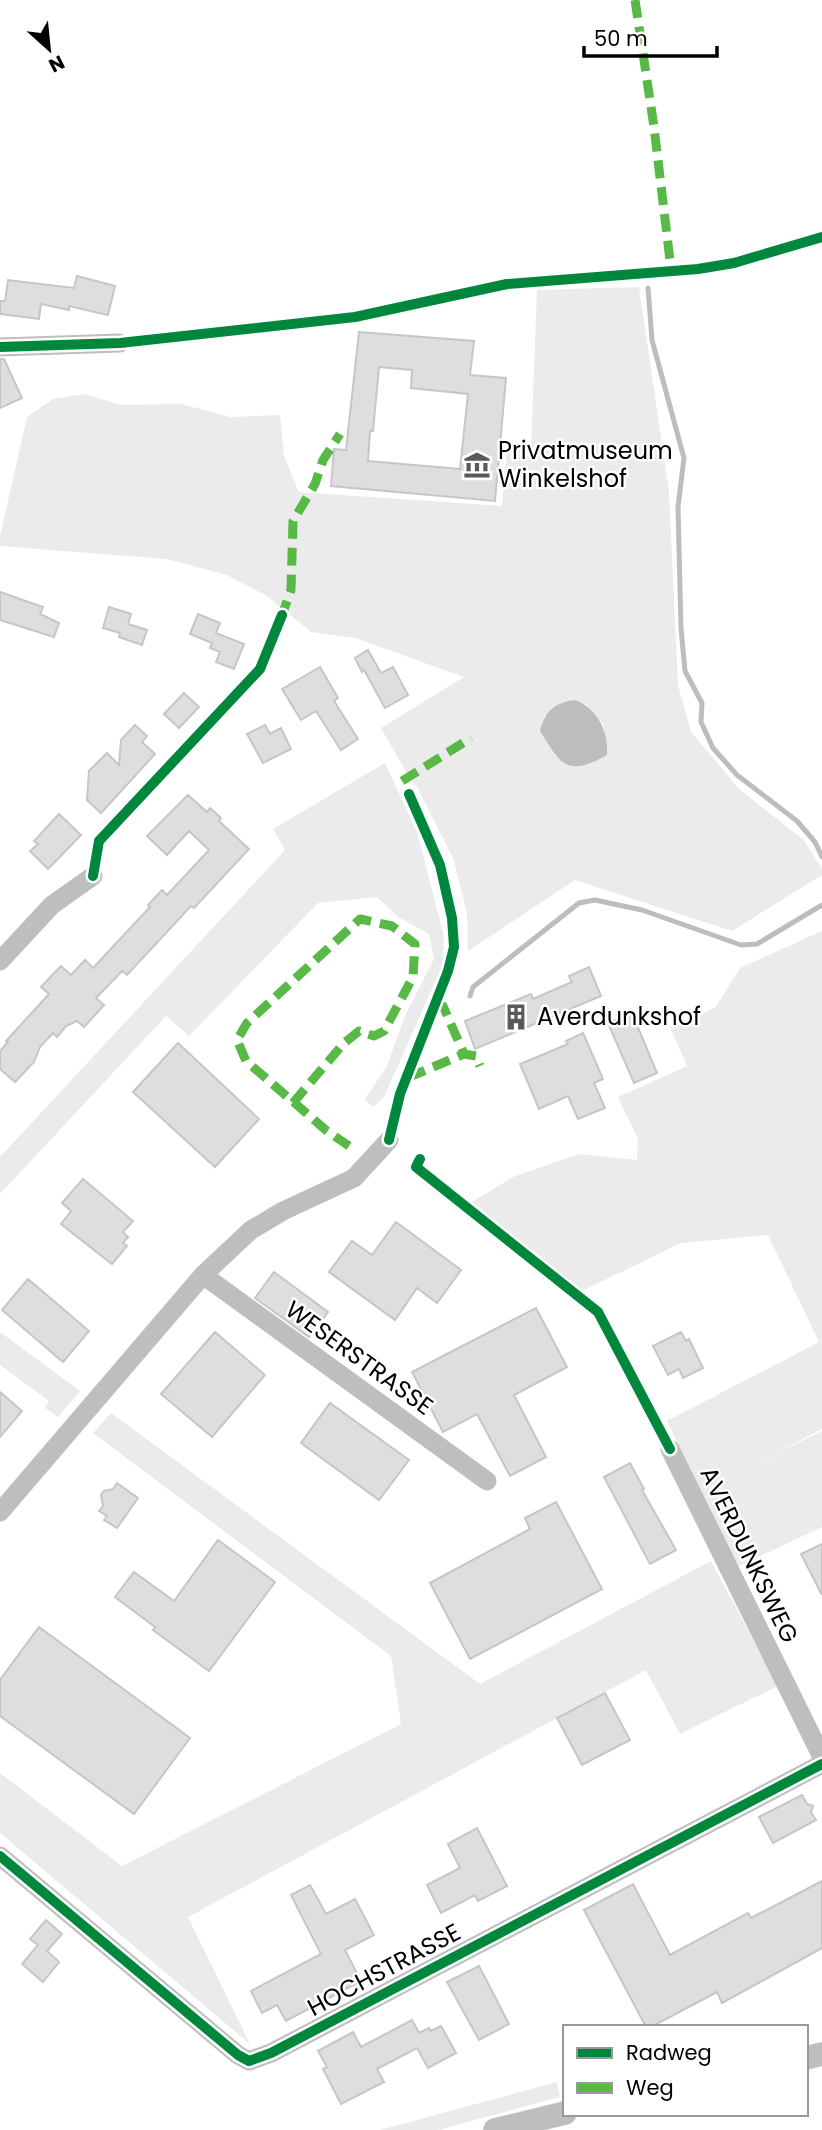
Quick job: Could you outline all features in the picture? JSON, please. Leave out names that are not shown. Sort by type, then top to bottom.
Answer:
[{"type":"main road","points":[[495,2130],[563,2113]]},
{"type":"street","points":[[0,347],[120,343]]},
{"type":"street","points":[[0,961],[52,905],[93,876]]},
{"type":"street","points":[[0,1512],[203,1275],[251,1230],[283,1211],[354,1178],[389,1140]]},
{"type":"street","name":"WESERSTRASSE","points":[[203,1275],[487,1481]]},
{"type":"street","name":"AVERDUNKSWEG","points":[[670,1449],[822,1757]]},
{"type":"street","name":"HOCHSTRASSE","points":[[0,1856],[248,2061],[271,2053],[822,1764]]},
{"type":"shaded area","points":[[639,287],[669,492],[678,685],[691,732],[740,790],[804,840],[822,869],[822,875],[732,931],[575,880],[468,951],[467,913],[453,858],[416,785],[414,786],[381,728],[464,677],[355,638],[311,632],[267,596],[227,575],[167,559],[0,546],[27,417],[53,399],[84,394],[122,405],[181,404],[230,417],[280,415],[284,456],[299,492],[502,506],[507,446],[531,447],[537,290]],"holes":[[[586,704],[603,724],[607,754],[590,764],[572,766],[546,740],[540,730],[544,717]]]},
{"type":"shaded area","points":[[575,700],[590,709],[600,722],[607,746],[607,755],[582,766],[566,764],[560,759],[540,731],[552,709],[561,703]]},
{"type":"shaded area","points":[[385,763],[417,832],[444,936],[443,964],[384,1097],[373,1107],[365,1099],[387,1066],[404,1018],[434,959],[429,934],[398,917],[377,897],[318,903],[189,1036],[166,1016],[0,1194],[0,1157],[285,850],[273,829]]},
{"type":"shaded area","points":[[822,931],[822,1429],[757,1463],[822,1431],[822,1527],[737,1567],[667,1421],[819,1342],[768,1235],[681,1243],[582,1291],[472,1202],[513,1177],[579,1154],[637,1160],[638,1139],[618,1097],[687,1066],[670,1027],[715,1008],[740,968]]},
{"type":"shaded area","points":[[0,1332],[80,1391],[58,1417],[45,1408],[49,1401],[0,1365]]},
{"type":"shaded area","points":[[111,1413],[480,1684],[711,1561],[778,1686],[680,1734],[646,1670],[188,1917],[250,2044],[0,1833],[0,1773],[122,1866],[401,1724],[391,1656],[93,1433]]},
{"type":"shaded area","points":[[557,2082],[560,2097],[438,2130],[380,2130]]},
{"type":"building","points":[[77,276],[115,286],[108,315],[69,306],[69,310],[41,304],[39,319],[0,314],[0,301],[5,301],[8,280],[74,288]]},
{"type":"building","points":[[359,332],[474,341],[470,375],[506,378],[495,501],[331,486],[334,449],[346,450]],"holes":[[[379,367],[412,370],[411,388],[468,394],[460,469],[368,461]]]},
{"type":"building","points":[[0,359],[4,359],[22,398],[0,408]]},
{"type":"building","points":[[0,592],[43,607],[40,614],[59,623],[54,637],[0,620]]},
{"type":"building","points":[[109,607],[131,614],[128,624],[147,630],[142,645],[119,637],[120,633],[103,628]]},
{"type":"building","points":[[198,614],[220,623],[216,633],[244,644],[234,669],[216,662],[220,652],[210,648],[212,643],[190,634]]},
{"type":"building","points":[[368,650],[381,673],[393,667],[408,695],[385,708],[355,658]]},
{"type":"building","points":[[320,667],[338,698],[334,701],[358,739],[341,750],[316,711],[301,720],[282,689]]},
{"type":"building","points":[[184,693],[199,707],[179,728],[164,714]]},
{"type":"building","points":[[135,725],[147,736],[142,742],[155,754],[101,813],[87,800],[89,771],[107,753],[119,765],[121,740]]},
{"type":"building","points":[[265,725],[270,734],[281,728],[291,749],[263,763],[247,734]]},
{"type":"building","points":[[188,795],[207,812],[210,808],[221,818],[219,821],[249,849],[127,975],[122,971],[96,998],[104,1005],[84,1027],[77,1021],[66,1026],[57,1037],[53,1033],[40,1047],[34,1062],[15,1082],[0,1069],[0,1051],[49,994],[41,987],[61,966],[71,975],[85,960],[93,968],[150,907],[148,905],[162,890],[167,895],[209,850],[189,831],[167,855],[147,836]]},
{"type":"building","points":[[59,814],[81,835],[48,869],[30,851],[38,844],[34,841]]},
{"type":"building","name":"Averdunkshof","points":[[589,967],[601,996],[475,1049],[465,1021],[531,994],[533,999],[572,982],[569,976]]},
{"type":"building","name":"Averdunkshof","points":[[632,1013],[657,1073],[634,1083],[608,1023]]},
{"type":"building","name":"Averdunkshof","points":[[583,1033],[603,1079],[594,1083],[605,1108],[578,1119],[568,1096],[539,1109],[520,1064],[568,1044],[566,1041]]},
{"type":"building","points":[[178,1043],[259,1119],[215,1167],[133,1092]]},
{"type":"building","points":[[83,1179],[133,1221],[123,1232],[128,1237],[123,1243],[127,1246],[112,1264],[61,1224],[71,1211],[62,1203]]},
{"type":"building","points":[[396,1222],[461,1270],[437,1303],[417,1288],[395,1320],[329,1272],[352,1241],[372,1255]]},
{"type":"building","points":[[274,1272],[328,1312],[309,1337],[255,1298]]},
{"type":"building","points":[[28,1279],[89,1331],[63,1362],[2,1310]]},
{"type":"building","points":[[536,1308],[567,1367],[514,1395],[546,1457],[510,1476],[477,1414],[443,1432],[412,1372]]},
{"type":"building","points":[[215,1332],[265,1375],[212,1437],[161,1394]]},
{"type":"building","points":[[681,1332],[686,1341],[689,1339],[703,1368],[683,1378],[679,1369],[668,1375],[653,1346]]},
{"type":"building","points":[[0,1392],[22,1411],[0,1437]]},
{"type":"building","points":[[330,1403],[409,1460],[379,1500],[301,1443]]},
{"type":"building","points":[[630,1463],[676,1550],[650,1564],[604,1477]]},
{"type":"building","points":[[117,1483],[138,1498],[117,1528],[104,1520],[107,1516],[99,1511],[103,1506],[101,1495],[104,1491],[113,1489]]},
{"type":"building","points":[[556,1502],[602,1589],[470,1659],[430,1583],[530,1529],[525,1518]]},
{"type":"building","points":[[218,1540],[275,1582],[209,1671],[153,1630],[155,1627],[115,1597],[134,1572],[174,1601]]},
{"type":"building","points":[[822,1544],[822,1595],[801,1554]]},
{"type":"building","points":[[39,1627],[190,1738],[134,1814],[0,1716],[0,1680]]},
{"type":"building","points":[[605,1693],[630,1740],[582,1765],[557,1718]]},
{"type":"building","points":[[802,1795],[807,1804],[813,1806],[811,1812],[816,1820],[773,1843],[759,1817]]},
{"type":"building","points":[[477,1828],[507,1886],[478,1901],[475,1895],[441,1913],[427,1885],[460,1868],[448,1844]]},
{"type":"building","points":[[822,1881],[822,1948],[722,2003],[717,1992],[655,2025],[645,2025],[584,1910],[633,1884],[670,1955],[748,1913],[751,1918]]},
{"type":"building","points":[[310,1885],[326,1914],[355,1899],[374,1935],[345,1950],[361,1981],[286,2021],[277,2005],[262,2013],[251,1991],[321,1954],[291,1895]]},
{"type":"building","points":[[46,1920],[62,1934],[47,1951],[59,1962],[43,1982],[22,1964],[38,1945],[30,1939]]},
{"type":"building","points":[[479,1966],[509,2024],[479,2040],[447,1982]]},
{"type":"building","points":[[412,2020],[419,2033],[441,2026],[456,2053],[428,2068],[417,2048],[377,2069],[384,2082],[341,2104],[323,2069],[327,2067],[318,2051],[353,2032],[361,2047]]},
{"type":"waterway","points":[[648,288],[652,340],[684,458],[678,507],[681,628],[685,671],[702,703],[701,722],[713,748],[737,775],[797,821],[815,842],[822,857]]},
{"type":"waterway","points":[[470,996],[473,987],[579,903],[595,900],[642,910],[741,945],[757,944],[822,905]]},
{"type":"marked path","points":[[635,0],[671,269]]},
{"type":"marked path","points":[[281,618],[291,590],[293,521],[315,484],[323,460],[340,434]]},
{"type":"marked path","points":[[402,781],[471,738]]},
{"type":"marked path","points":[[293,1103],[343,1044],[359,1031],[374,1036],[384,1031],[413,977],[415,944],[392,926],[360,919],[247,1023],[237,1040],[246,1061],[327,1131],[349,1146]]},
{"type":"marked path","points":[[436,1003],[443,1006],[464,1054],[476,1056],[480,1066]]},
{"type":"marked path","points":[[408,1073],[414,1075],[464,1054]]},
{"type":"cycle path","points":[[0,347],[120,343],[355,317],[507,284],[698,269],[734,263],[822,237]]},
{"type":"cycle path","points":[[93,876],[99,841],[260,669],[282,615]]},
{"type":"cycle path","points":[[389,1140],[400,1094],[448,971],[454,947],[452,918],[440,865],[409,794]]},
{"type":"cycle path","points":[[420,1159],[416,1167],[598,1312],[670,1449]]},
{"type":"cycle path","points":[[0,1856],[238,2055],[249,2061],[271,2053],[822,1764]]},
{"type":"place","name":"Privatmuseum Winkelshof","points":[[477,465]]},
{"type":"place","name":"Averdunkshof","points":[[516,1017]]}]
